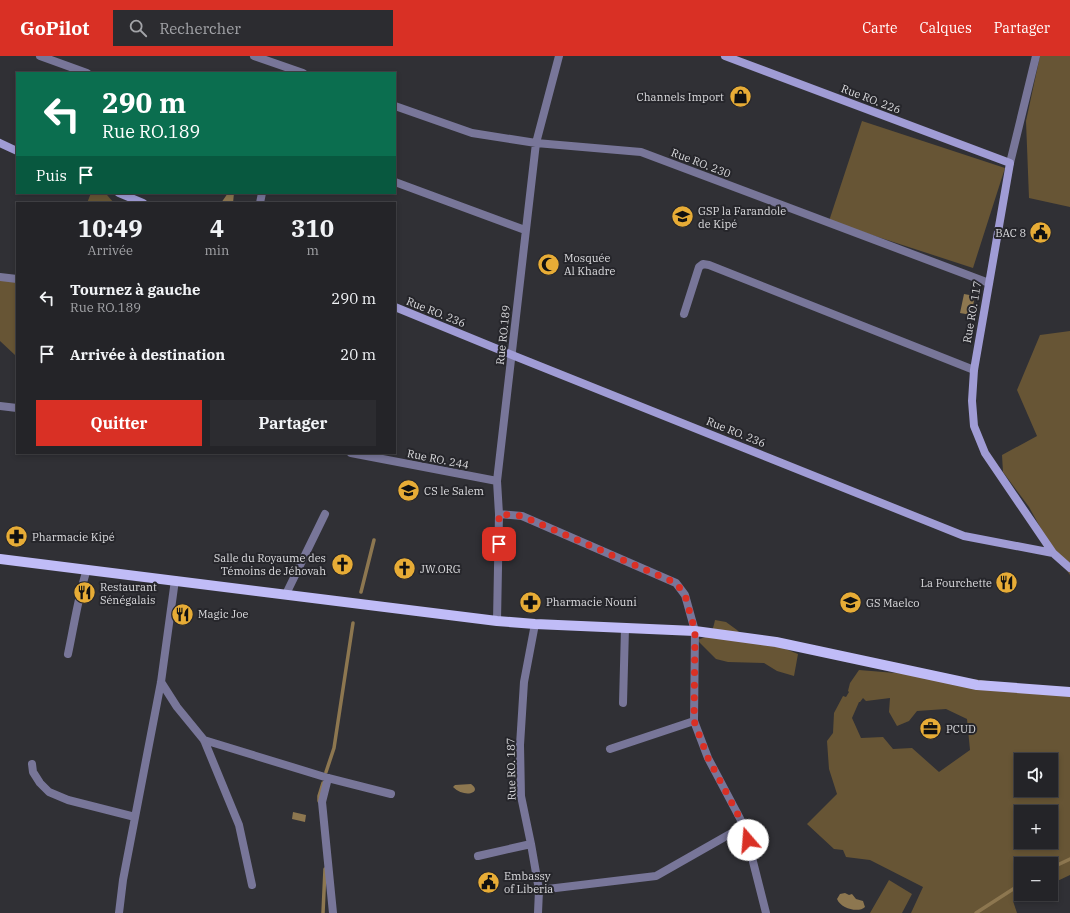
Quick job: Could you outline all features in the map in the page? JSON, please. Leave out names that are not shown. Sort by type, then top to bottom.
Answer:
[{"type":"main road","points":[[0,558],[497,621],[695,631],[776,642],[976,685],[1070,692]]},
{"type":"street","points":[[40,56],[85,72]]},
{"type":"street","points":[[254,56],[300,72]]},
{"type":"street","name":"Rue RO.189","points":[[497,621],[499,514],[497,481],[536,143],[559,56]]},
{"type":"street","name":"Rue RO. 226","points":[[725,56],[1010,163]]},
{"type":"street","name":"Rue RO. 117","points":[[1036,56],[1010,163],[974,370],[972,401],[974,426],[984,453],[1053,553]]},
{"type":"street","points":[[277,72],[278,64]]},
{"type":"street","name":"Rue RO. 230","points":[[396,106],[472,133],[536,143],[641,152],[989,283]]},
{"type":"street","points":[[0,144],[16,150]]},
{"type":"street","points":[[396,182],[525,230]]},
{"type":"street","points":[[121,194],[141,202]]},
{"type":"street","points":[[684,314],[698,267],[703,264],[709,265],[974,370]]},
{"type":"street","points":[[0,277],[16,279]]},
{"type":"street","name":"Rue RO. 236","points":[[396,307],[964,536],[1053,553]]},
{"type":"street","points":[[0,406],[16,408]]},
{"type":"street","name":"Rue RO. 244","points":[[357,454],[497,481]]},
{"type":"street","points":[[286,594],[325,514]]},
{"type":"street","points":[[499,514],[522,516],[676,583],[685,595],[695,631],[694,721],[708,758],[744,826],[766,913]]},
{"type":"street","points":[[1053,553],[1070,568]]},
{"type":"street","points":[[68,654],[78,610],[80,591],[87,569]]},
{"type":"street","points":[[119,913],[123,880],[161,682],[175,580]]},
{"type":"street","name":"Rue RO. 187","points":[[535,624],[524,682],[520,745],[521,796],[532,844],[539,890],[538,913]]},
{"type":"street","points":[[623,703],[625,628]]},
{"type":"street","points":[[161,682],[177,707],[204,740],[239,825],[252,885]]},
{"type":"street","points":[[610,749],[694,721]]},
{"type":"street","points":[[204,740],[328,778],[391,794]]},
{"type":"street","points":[[32,764],[33,772],[40,783],[49,792],[68,800],[135,817]]},
{"type":"street","points":[[328,778],[322,802],[333,913]]},
{"type":"street","points":[[539,890],[656,876],[744,826]]},
{"type":"street","points":[[478,856],[532,844]]},
{"type":"shaded area","points":[[1040,56],[1070,56],[1070,207],[1029,198],[1026,121]]},
{"type":"shaded area","points":[[862,121],[1005,168],[973,268],[829,221]]},
{"type":"shaded area","points":[[91,194],[99,194],[107,195],[113,202],[87,202]]},
{"type":"shaded area","points":[[227,194],[234,194],[233,202],[222,202]]},
{"type":"shaded area","points":[[16,275],[16,356],[0,341],[0,278]]},
{"type":"shaded area","points":[[964,294],[975,296],[971,315],[960,313]]},
{"type":"shaded area","points":[[1070,331],[1070,575],[1054,552],[1029,507],[1003,472],[1002,455],[1037,436],[1017,390],[1040,335]]},
{"type":"shaded area","points":[[715,620],[726,622],[748,641],[776,645],[798,654],[794,676],[777,671],[764,663],[728,662],[716,659],[697,640],[710,634]]},
{"type":"shaded area","points":[[859,670],[981,680],[1070,696],[1070,875],[1058,881],[1058,857],[1014,857],[1013,901],[1017,913],[911,913],[923,887],[870,860],[846,857],[843,850],[834,849],[807,824],[837,794],[829,769],[827,741],[833,733],[834,713],[843,696],[846,697],[849,692],[850,683]],"holes":[[[863,698],[866,701],[890,698],[889,712],[897,726],[909,721],[917,711],[946,709],[967,719],[970,750],[939,772],[912,748],[893,749],[883,737],[861,738],[852,718],[859,702]]]},
{"type":"shaded area","points":[[471,784],[475,790],[471,793],[463,793],[453,787],[455,785]]},
{"type":"shaded area","points":[[293,812],[306,815],[305,822],[292,819]]},
{"type":"shaded area","points":[[889,880],[912,894],[902,913],[870,913]]},
{"type":"shaded area","points":[[845,893],[849,895],[852,894],[856,899],[863,901],[865,907],[859,910],[846,908],[837,899],[840,894]]},
{"type":"waterway","points":[[361,592],[374,540]]},
{"type":"waterway","points":[[326,772],[334,748],[353,623]]},
{"type":"waterway","points":[[319,801],[323,783]]},
{"type":"waterway","points":[[1058,865],[1070,859]]},
{"type":"waterway","points":[[323,913],[325,869]]},
{"type":"waterway","points":[[976,913],[1014,889]]},
{"type":"place","name":"Channels Import","points":[[740,97]]},
{"type":"place","name":"GSP la Farandole de Kipé","points":[[683,217]]},
{"type":"place","name":"BAC 8","points":[[1041,233]]},
{"type":"place","name":"Mosquée Al Khadre","points":[[548,264]]},
{"type":"place","name":"CS le Salem","points":[[408,491]]},
{"type":"place","name":"Pharmacie Kipé","points":[[17,537]]},
{"type":"place","name":"Salle du Royaume des Témoins de Jéhovah","points":[[342,564]]},
{"type":"place","name":"JW.ORG","points":[[404,569]]},
{"type":"place","name":"La Fourchette","points":[[1007,583]]},
{"type":"place","name":"Restaurant Sénégalais","points":[[85,593]]},
{"type":"place","name":"Pharmacie Nouni","points":[[530,602]]},
{"type":"place","name":"GS Maelco","points":[[850,603]]},
{"type":"place","name":"Magic Joe","points":[[182,614]]},
{"type":"place","name":"PCUD","points":[[931,729]]},
{"type":"place","name":"Embassy of Liberia","points":[[489,882]]},
{"type":"route","points":[[499,544],[499,514],[522,516],[676,583],[685,595],[695,631],[694,721],[708,758],[744,826],[748,840]]}]
